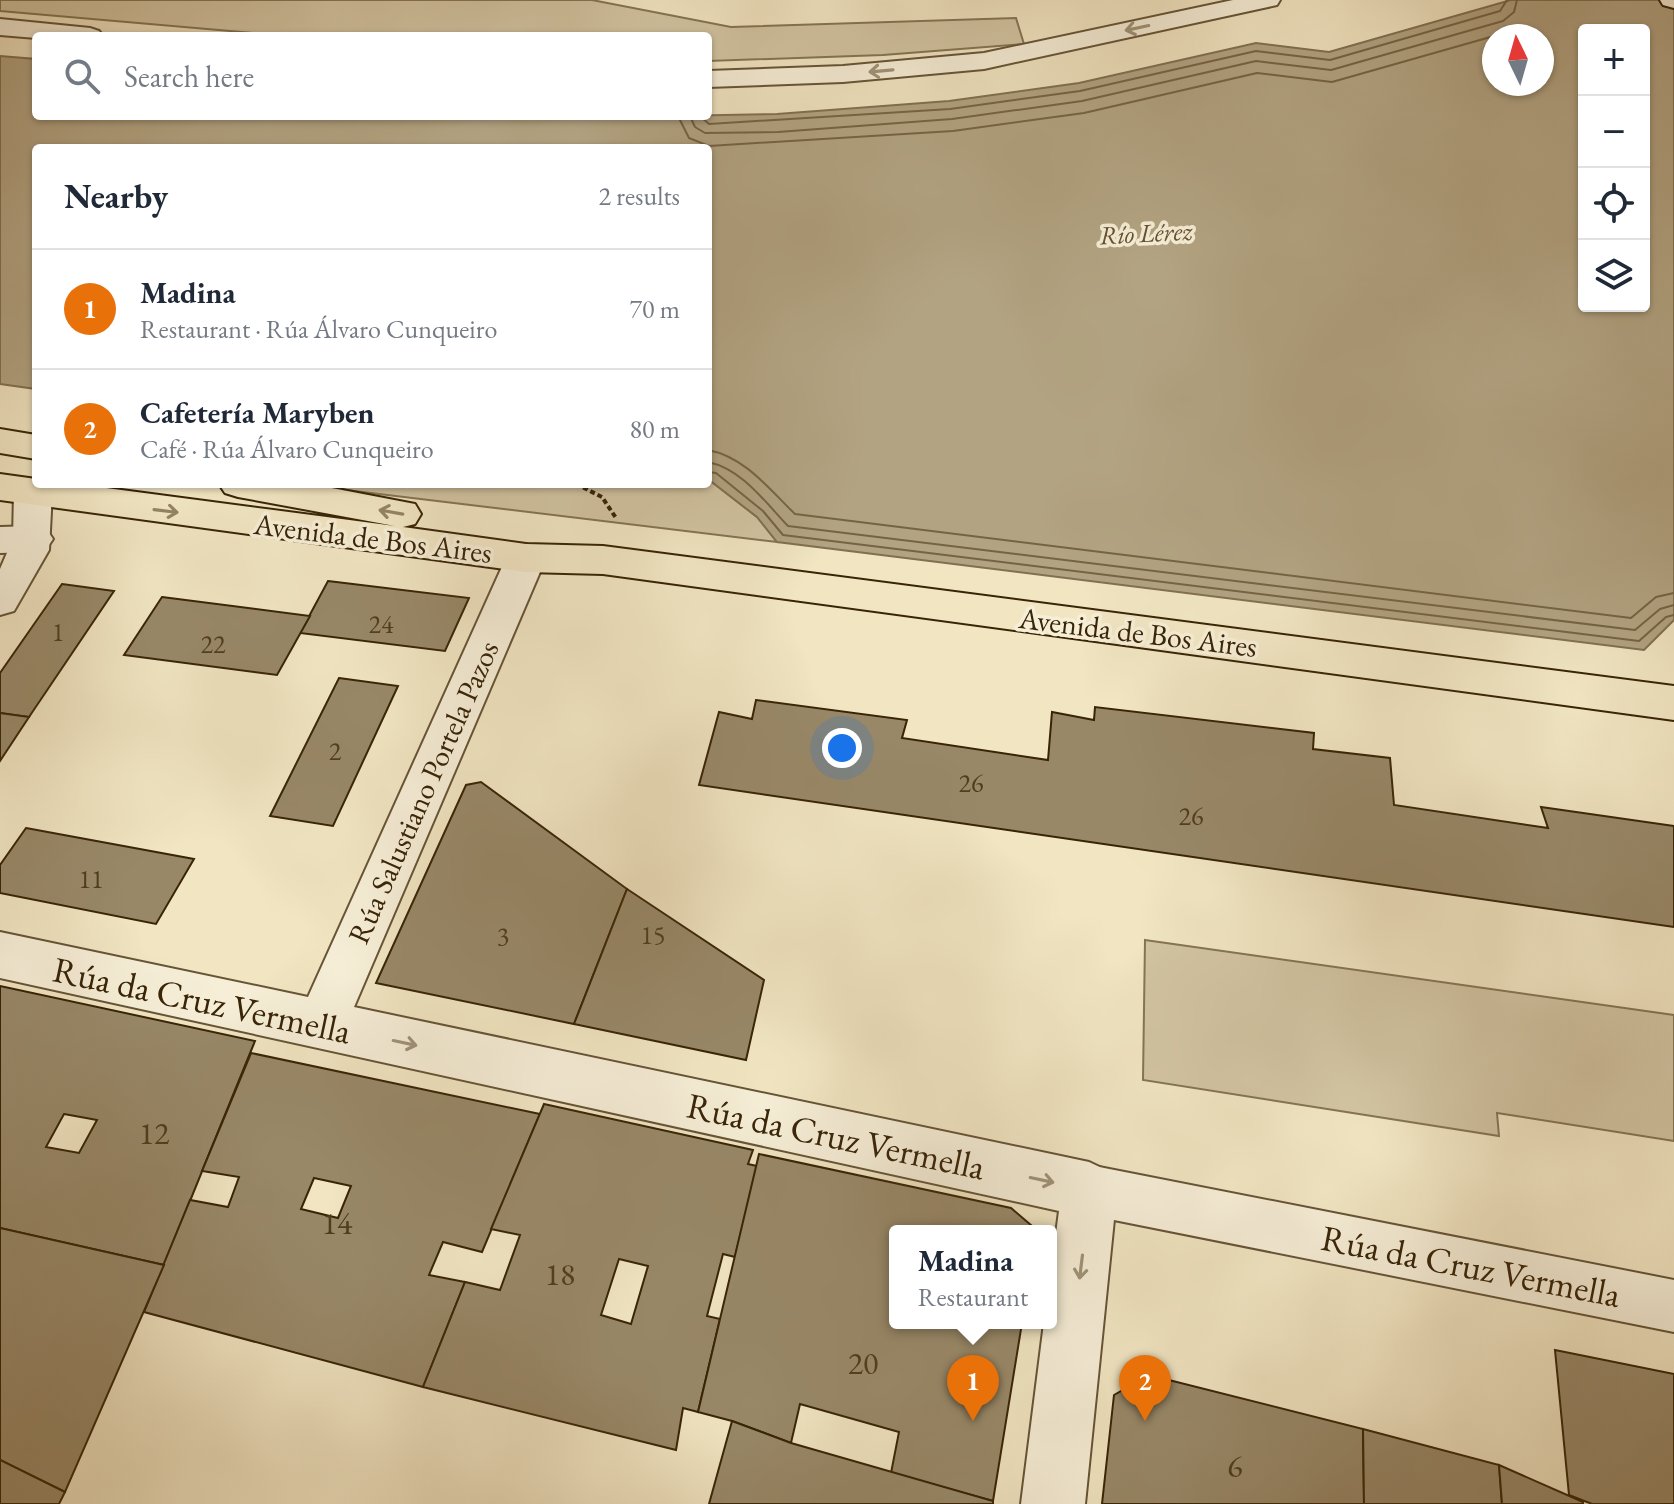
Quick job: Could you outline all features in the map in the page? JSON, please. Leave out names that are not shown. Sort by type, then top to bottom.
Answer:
[{"type":"main road","points":[[0,441],[32,446]]},
{"type":"main road","name":"Avenida de Bos Aires","points":[[260,488],[530,538],[603,560]]},
{"type":"main road","name":"Avenida de Bos Aires","points":[[17,489],[526,558],[603,560],[1674,703]]},
{"type":"street","points":[[712,79],[843,74],[984,61],[1268,0]]},
{"type":"street","points":[[0,27],[50,32]]},
{"type":"street","points":[[0,600],[30,555],[17,540],[17,489]]},
{"type":"street","name":"Rúa Salustiano Portela Pazos","points":[[321,1026],[526,558]]},
{"type":"street","name":"Rúa da Cruz Vermella","points":[[0,955],[1089,1190],[1674,1306]]},
{"type":"street","points":[[1053,1504],[1089,1190]]},
{"type":"shaded area","points":[[0,0],[592,0],[731,27],[1016,18],[1024,44],[883,55],[712,61],[712,32],[242,32],[0,11]]},
{"type":"shaded area","points":[[712,482],[757,517],[777,542],[338,488],[712,488]]},
{"type":"shaded area","points":[[1145,940],[1674,1015],[1674,1141],[1497,1113],[1499,1136],[1143,1080]]},
{"type":"water","name":"Río Lérez","points":[[1511,0],[1674,0],[1674,620],[1644,650],[777,542],[757,517],[712,482],[712,144],[32,144],[32,388],[0,384],[0,56],[32,59],[32,120],[712,120],[712,115],[777,114],[949,101],[1079,83],[1256,43],[1329,52]]},
{"type":"building","points":[[328,581],[469,598],[445,651],[300,633]]},
{"type":"building","points":[[62,584],[114,591],[29,717],[0,713],[0,673]]},
{"type":"building","points":[[162,597],[310,616],[277,675],[124,655]]},
{"type":"building","points":[[339,678],[398,686],[333,826],[270,816]]},
{"type":"building","points":[[756,700],[907,720],[902,738],[1048,760],[1052,712],[1094,720],[1095,707],[1314,733],[1313,749],[1390,758],[1394,805],[1548,828],[1541,807],[1674,826],[1674,927],[699,785],[719,712],[752,719]]},
{"type":"building","points":[[0,713],[29,717],[0,761]]},
{"type":"building","points":[[481,782],[627,889],[574,1024],[376,983],[466,785]]},
{"type":"building","points":[[26,828],[194,859],[156,924],[0,893],[0,865]]},
{"type":"building","points":[[627,889],[764,980],[746,1060],[574,1024]]},
{"type":"building","points":[[0,986],[255,1041],[164,1265],[0,1228]],"holes":[[[64,1114],[97,1120],[79,1153],[46,1147]]]},
{"type":"building","points":[[251,1053],[540,1114],[482,1252],[443,1242],[429,1275],[465,1282],[423,1387],[144,1312],[190,1200],[228,1207],[239,1177],[202,1171]],"holes":[[[314,1178],[351,1186],[338,1218],[301,1209]]]},
{"type":"building","points":[[544,1104],[753,1150],[748,1164],[757,1166],[735,1257],[723,1254],[707,1316],[720,1319],[698,1412],[683,1408],[676,1450],[423,1387],[465,1282],[500,1290],[520,1235],[491,1229]],"holes":[[[619,1259],[648,1266],[631,1324],[601,1315]]]},
{"type":"building","points":[[759,1154],[1011,1208],[1031,1225],[889,1225],[889,1329],[1021,1329],[993,1501],[891,1473],[899,1432],[800,1404],[791,1443],[698,1412]]},
{"type":"building","points":[[0,1228],[164,1265],[65,1492],[0,1460]]},
{"type":"building","points":[[1555,1350],[1674,1374],[1674,1504],[1592,1504],[1569,1495]]},
{"type":"building","points":[[1149,1375],[1363,1429],[1364,1504],[1102,1504],[1114,1395]]},
{"type":"building","points":[[732,1421],[791,1443],[993,1501],[993,1504],[709,1504]]},
{"type":"building","points":[[1363,1429],[1499,1465],[1502,1504],[1364,1504]]},
{"type":"building","points":[[0,1460],[65,1492],[59,1504],[0,1504]]},
{"type":"building","points":[[1499,1465],[1583,1502],[1583,1504],[1502,1504]]},
{"type":"place","name":"Madina","points":[[973,1421]]},
{"type":"place","name":"Cafetería Maryben","points":[[1145,1421]]}]
